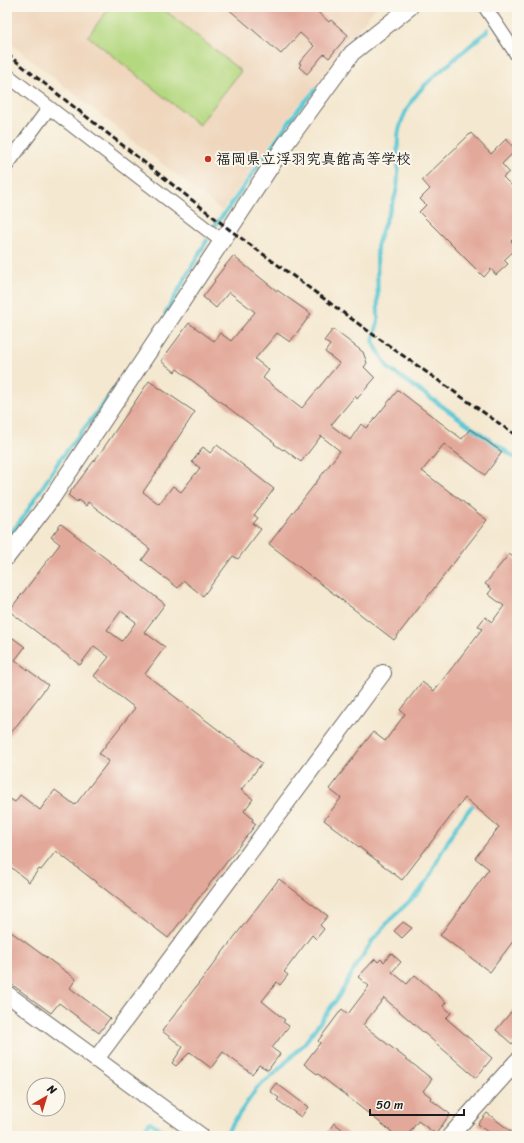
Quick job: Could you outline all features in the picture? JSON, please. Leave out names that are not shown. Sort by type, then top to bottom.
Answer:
[{"type":"street","points":[[7,557],[52,498],[284,146],[352,53],[410,7]]},
{"type":"street","points":[[485,7],[517,55]]},
{"type":"street","points":[[7,75],[222,242]]},
{"type":"street","points":[[7,165],[48,108]]},
{"type":"street","points":[[96,1059],[383,673]]},
{"type":"street","points":[[7,994],[201,1136]]},
{"type":"street","points":[[450,1136],[517,1061]]},
{"type":"shaded area","name":"福岡県立浮羽究真館高等学校","points":[[7,7],[376,7],[317,85],[296,107],[222,211],[7,41]]},
{"type":"green space","points":[[110,7],[161,7],[241,71],[199,125],[88,36]]},
{"type":"building","points":[[226,7],[312,7],[329,22],[331,20],[348,35],[329,58],[324,54],[307,74],[299,67],[301,64],[299,63],[314,46],[300,33],[281,54]]},
{"type":"building","points":[[471,133],[491,154],[506,139],[516,150],[502,164],[509,172],[503,177],[517,191],[517,235],[511,241],[517,248],[504,260],[508,264],[496,275],[491,269],[484,277],[419,212],[426,205],[420,199],[430,189],[422,180]]},
{"type":"building","points":[[233,256],[277,291],[311,314],[290,342],[277,333],[255,359],[269,370],[263,378],[302,408],[339,363],[325,352],[330,345],[324,341],[333,329],[363,352],[367,363],[364,367],[375,378],[357,399],[355,396],[331,425],[350,440],[361,424],[366,428],[373,421],[398,390],[462,439],[470,429],[502,452],[485,475],[444,444],[422,471],[487,520],[394,640],[269,544],[340,451],[321,436],[301,462],[284,449],[283,450],[274,444],[275,443],[177,369],[175,372],[161,361],[189,323],[214,341],[220,333],[231,341],[255,312],[229,292],[216,308],[203,297]]},
{"type":"building","points":[[149,381],[195,412],[143,492],[159,504],[173,486],[181,492],[200,468],[192,462],[203,447],[210,453],[217,445],[274,489],[254,515],[258,518],[253,524],[261,529],[238,559],[233,556],[203,596],[184,581],[178,588],[142,560],[150,549],[88,502],[86,506],[78,500],[77,502],[68,495],[103,449]]},
{"type":"building","points":[[61,524],[165,604],[144,632],[165,647],[145,674],[262,763],[241,790],[253,799],[244,811],[256,824],[168,938],[56,851],[29,882],[7,864],[7,797],[15,802],[20,795],[40,810],[55,790],[75,805],[109,761],[99,754],[135,708],[94,676],[109,657],[94,646],[80,665],[9,611],[60,544],[51,537]],"holes":[[[121,611],[136,622],[122,641],[107,630]]]},
{"type":"building","points":[[509,554],[517,560],[517,936],[490,972],[440,935],[489,869],[475,858],[499,827],[465,798],[402,880],[324,820],[341,798],[329,789],[373,732],[385,741],[405,714],[400,710],[422,682],[434,691],[482,629],[478,626],[485,617],[492,622],[504,606],[488,594],[492,589],[485,584]]},
{"type":"building","points":[[13,638],[25,647],[15,660],[48,685],[7,738],[7,645]]},
{"type":"building","points":[[279,879],[328,916],[320,925],[324,929],[316,939],[312,935],[284,972],[288,975],[280,985],[277,982],[262,1001],[285,1020],[283,1022],[289,1026],[272,1048],[280,1054],[268,1070],[259,1065],[252,1074],[223,1052],[211,1068],[190,1052],[176,1066],[172,1063],[183,1047],[162,1031]]},
{"type":"building","points":[[403,922],[412,928],[402,938],[394,931]]},
{"type":"building","points":[[7,929],[76,979],[70,988],[110,1018],[99,1033],[59,1003],[51,1013],[7,981]]},
{"type":"building","points":[[391,953],[401,962],[392,972],[407,984],[415,975],[446,1002],[443,1006],[451,1013],[446,1018],[492,1058],[476,1078],[384,998],[363,1025],[432,1079],[423,1091],[431,1097],[430,1099],[450,1114],[436,1134],[418,1121],[407,1136],[389,1136],[392,1132],[304,1064],[320,1043],[318,1041],[342,1009],[348,1014],[369,986],[358,977],[375,959],[378,962],[381,959],[384,962]]},
{"type":"building","points":[[517,1005],[517,1038],[512,1044],[496,1030]]},
{"type":"building","points":[[276,1083],[308,1107],[301,1117],[277,1100],[279,1098],[270,1091]]},
{"type":"building","points":[[487,1113],[517,1136],[494,1136],[478,1124]]},
{"type":"building","points":[[334,1123],[351,1136],[325,1136]]},
{"type":"waterway","points":[[488,29],[426,84],[407,109],[403,119],[398,138],[398,178],[396,193],[378,241],[377,248],[378,321],[373,342],[388,368],[517,459]]},
{"type":"waterway","points":[[349,47],[354,39],[362,32]]},
{"type":"waterway","points":[[215,225],[299,108],[316,89]]},
{"type":"waterway","points":[[165,314],[207,240]]},
{"type":"waterway","points":[[7,538],[24,516],[59,461],[118,385]]},
{"type":"waterway","points":[[224,1136],[257,1088],[274,1074],[304,1044],[339,996],[357,964],[373,940],[390,920],[419,892],[428,880],[457,825],[476,801]]},
{"type":"waterway","points":[[139,1136],[150,1122],[170,1136]]},
{"type":"railway","points":[[7,54],[230,230],[371,333],[517,436]]},
{"type":"place","name":"福岡県立浮羽究真館高等学校","points":[[208,159]]}]
